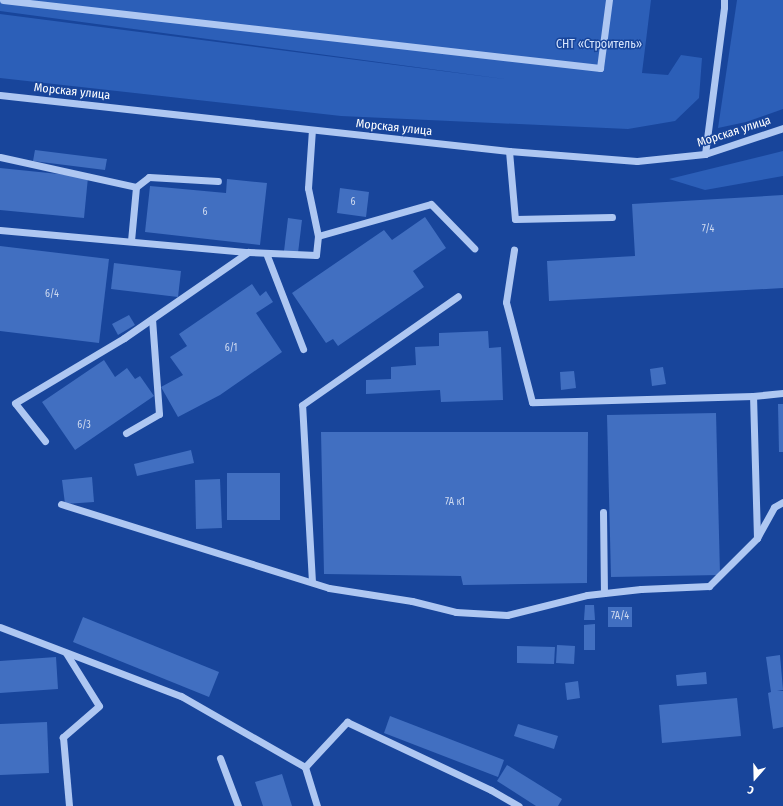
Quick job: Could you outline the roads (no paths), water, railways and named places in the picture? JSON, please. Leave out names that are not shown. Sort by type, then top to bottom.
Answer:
[{"type":"street","points":[[4,0],[600,68],[609,0]]},
{"type":"street","points":[[705,154],[724,0]]},
{"type":"street","name":"Морская улица","points":[[0,95],[509,151],[637,161],[705,154],[783,128]]},
{"type":"street","points":[[0,230],[248,252],[316,255],[318,236],[308,188],[312,130]]},
{"type":"street","points":[[509,151],[515,219],[612,217]]},
{"type":"street","points":[[0,157],[136,187],[150,177],[218,181]]},
{"type":"street","points":[[131,241],[136,187]]},
{"type":"street","points":[[318,236],[431,204],[474,248]]},
{"type":"street","points":[[514,250],[506,302],[532,402],[753,396],[783,393]]},
{"type":"street","points":[[45,441],[15,403],[124,338],[248,252]]},
{"type":"street","points":[[266,252],[303,349]]},
{"type":"street","points":[[312,582],[302,405],[458,296]]},
{"type":"street","points":[[126,433],[159,414],[152,319]]},
{"type":"street","points":[[753,396],[757,538]]},
{"type":"street","points":[[61,504],[329,588],[412,601],[456,612],[507,615],[587,595],[641,589],[709,586],[757,538],[774,507],[783,502]]},
{"type":"street","points":[[603,512],[604,593]]},
{"type":"street","points":[[0,627],[181,696],[305,767],[317,806]]},
{"type":"street","points":[[65,652],[99,706],[64,737],[69,806]]},
{"type":"street","points":[[305,767],[347,722],[491,790],[519,806]]},
{"type":"street","points":[[220,758],[238,806]]},
{"type":"park label","name":"СНТ «Строитель»","points":[[599,45]]}]
